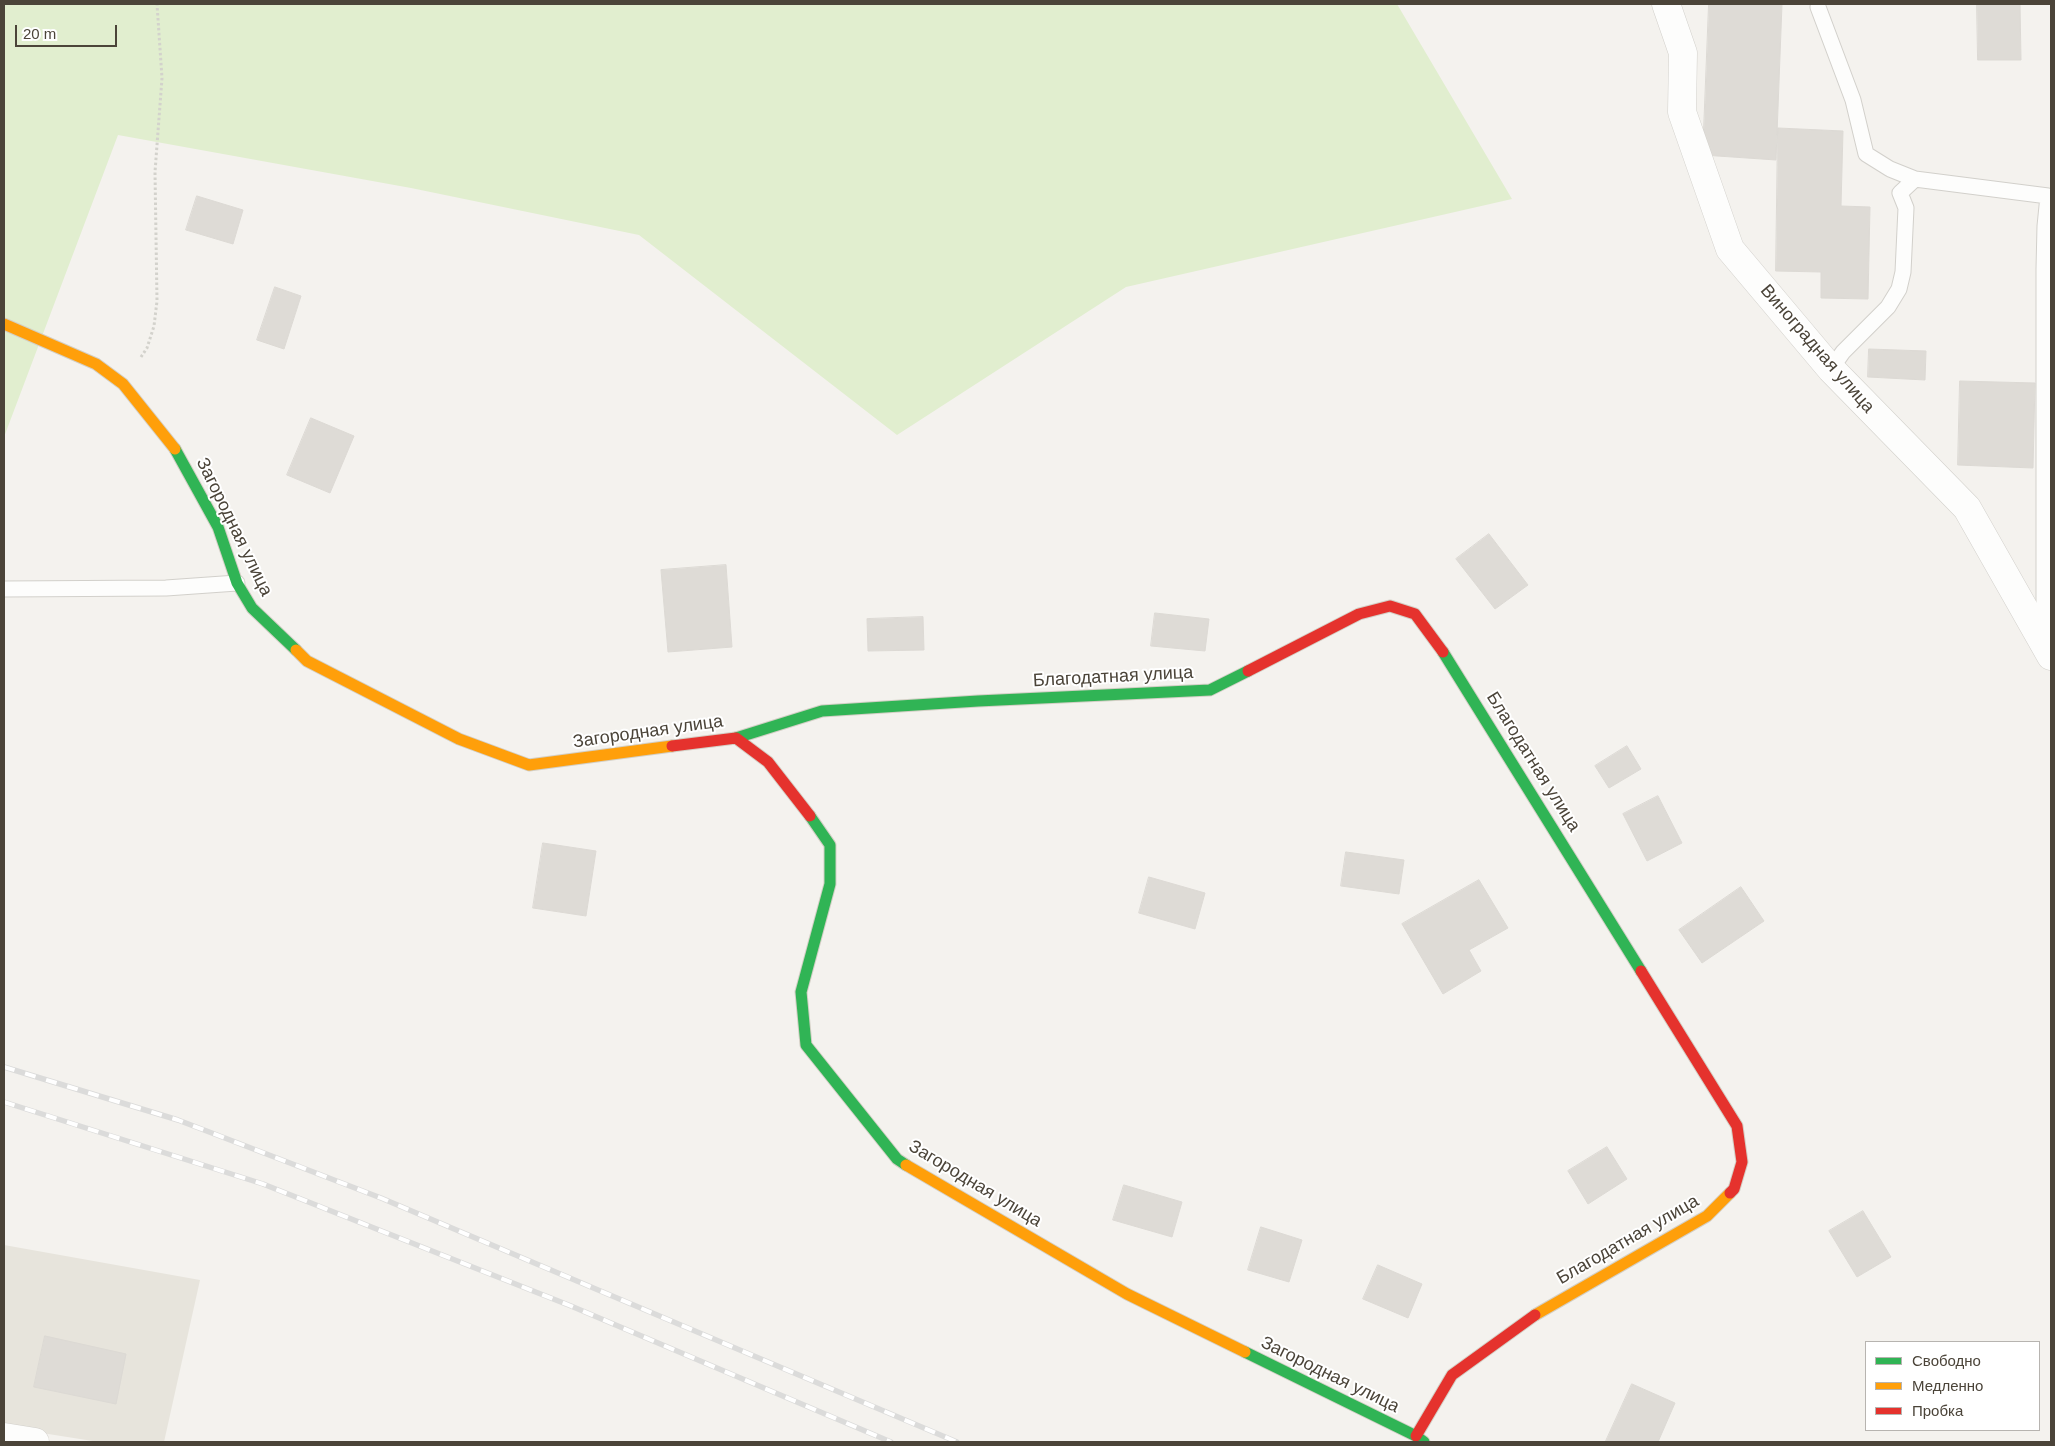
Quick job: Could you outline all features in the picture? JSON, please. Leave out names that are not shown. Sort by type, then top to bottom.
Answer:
[{"type":"street","name":"Виноградная улица","points":[[1666,4],[1683,53],[1682,112],[1730,249],[1831,369],[1967,508],[2048,649]]},
{"type":"street","name":"Загородная улица","points":[[4,324],[96,364],[123,384],[176,450],[218,527],[237,583],[252,608],[307,661],[459,739],[529,765],[736,738],[768,762],[798,799],[830,845],[830,884],[801,992],[806,1045],[897,1159],[1127,1294],[1420,1439]]},
{"type":"street","name":"Благодатная улица","points":[[736,738],[822,711],[978,701],[1210,690],[1359,614],[1390,606],[1415,614],[1446,655],[1737,1126],[1742,1162],[1734,1189],[1707,1216],[1529,1318],[1452,1375],[1420,1439]]},
{"type":"street","points":[[4,1437],[35,1442]]},
{"type":"lane","points":[[1818,7],[1853,100],[1866,154],[1890,169],[1915,179],[2050,195],[2045,226],[2044,269],[2048,649]]},
{"type":"lane","points":[[1831,369],[1843,352],[1888,307],[1899,289],[1903,272],[1906,208],[1900,193],[1915,179]]},
{"type":"lane","points":[[4,589],[166,588],[237,583]]},
{"type":"path","points":[[123,384],[147,348],[155,318],[157,301],[155,172],[162,78],[157,4]]},
{"type":"shaded area","points":[[4,1245],[200,1280],[164,1442],[99,1442],[4,1427]]},
{"type":"green space","points":[[4,4],[1397,4],[1512,199],[1126,287],[897,435],[639,235],[411,188],[118,135],[4,437]]},
{"type":"building","points":[[1709,4],[1782,4],[1776,160],[1703,155]]},
{"type":"building","points":[[1977,4],[2020,4],[2021,60],[1978,60]]},
{"type":"building","points":[[1778,128],[1843,131],[1841,206],[1870,207],[1868,299],[1821,298],[1821,272],[1776,271]]},
{"type":"building","points":[[197,196],[243,210],[233,244],[186,230]]},
{"type":"building","points":[[275,287],[301,296],[284,349],[257,340]]},
{"type":"building","points":[[1869,349],[1926,351],[1925,380],[1868,377]]},
{"type":"building","points":[[1960,381],[2035,383],[2033,468],[1958,465]]},
{"type":"building","points":[[311,418],[354,436],[330,493],[287,475]]},
{"type":"building","points":[[1489,534],[1528,585],[1495,609],[1456,559]]},
{"type":"building","points":[[726,565],[732,647],[668,652],[661,570]]},
{"type":"building","points":[[1155,613],[1209,619],[1205,651],[1151,646]]},
{"type":"building","points":[[923,617],[924,650],[868,651],[867,619]]},
{"type":"building","points":[[1627,746],[1641,769],[1609,788],[1595,766]]},
{"type":"building","points":[[1658,796],[1682,843],[1647,861],[1623,814]]},
{"type":"building","points":[[543,843],[596,851],[586,916],[533,908]]},
{"type":"building","points":[[1346,852],[1404,860],[1399,894],[1341,886]]},
{"type":"building","points":[[1149,877],[1205,893],[1195,929],[1139,913]]},
{"type":"building","points":[[1479,880],[1508,928],[1469,950],[1481,971],[1443,994],[1402,924]]},
{"type":"building","points":[[1741,887],[1764,921],[1702,963],[1679,930]]},
{"type":"building","points":[[1607,1147],[1627,1179],[1588,1204],[1568,1171]]},
{"type":"building","points":[[1124,1185],[1182,1202],[1172,1237],[1113,1220]]},
{"type":"building","points":[[1863,1211],[1891,1257],[1857,1277],[1829,1231]]},
{"type":"building","points":[[1261,1227],[1302,1240],[1289,1282],[1248,1270]]},
{"type":"building","points":[[1378,1265],[1422,1284],[1408,1318],[1363,1299]]},
{"type":"building","points":[[45,1336],[126,1354],[116,1404],[34,1387]]},
{"type":"building","points":[[1632,1384],[1675,1403],[1658,1442],[1606,1441]]},
{"type":"railway","points":[[4,1067],[178,1120],[381,1198],[957,1442]]},
{"type":"railway","points":[[4,1102],[263,1184],[571,1306],[891,1442]]},
{"type":"traffic: fast","points":[[175,449],[218,527],[237,583],[252,608],[296,650]]},
{"type":"traffic: fast","points":[[1443,652],[1641,971]]},
{"type":"traffic: fast","points":[[736,738],[822,711],[978,701],[1210,690],[1248,671]]},
{"type":"traffic: fast","points":[[810,816],[830,845],[830,884],[801,992],[806,1045],[897,1159],[906,1165]]},
{"type":"traffic: fast","points":[[1245,1352],[1416,1436],[1424,1442]]},
{"type":"traffic: slow","points":[[4,324],[96,364],[123,384],[175,449]]},
{"type":"traffic: slow","points":[[296,650],[307,661],[459,739],[529,765],[672,746]]},
{"type":"traffic: slow","points":[[906,1165],[1127,1294],[1245,1352]]},
{"type":"traffic: slow","points":[[1535,1315],[1707,1216],[1730,1193]]},
{"type":"traffic: jam","points":[[1248,671],[1359,614],[1390,606],[1415,614],[1443,652]]},
{"type":"traffic: jam","points":[[672,746],[736,738],[768,762],[810,816]]},
{"type":"traffic: jam","points":[[1641,971],[1737,1126],[1742,1162],[1734,1189],[1730,1193]]},
{"type":"traffic: jam","points":[[1416,1436],[1452,1375],[1535,1315]]}]
